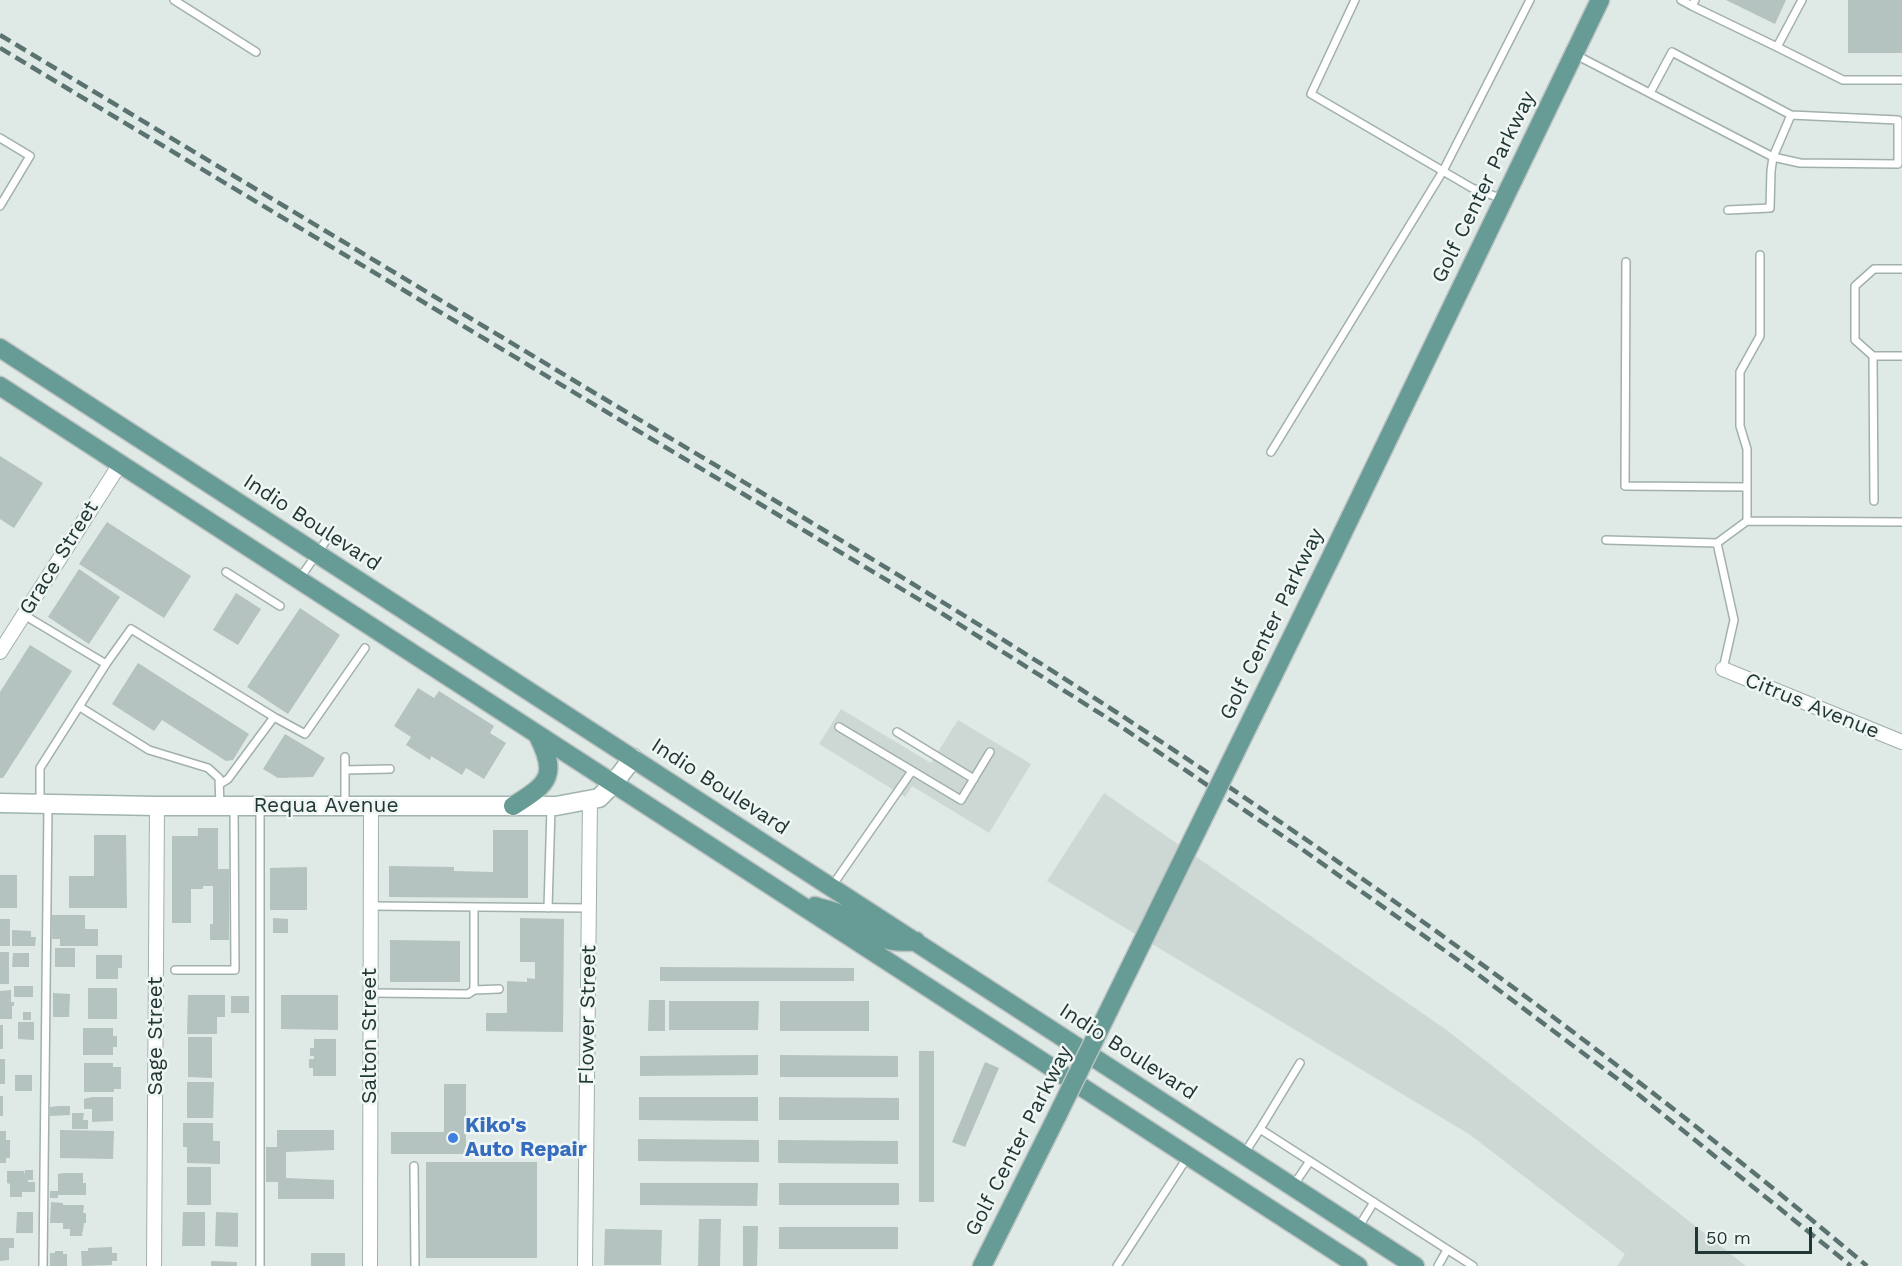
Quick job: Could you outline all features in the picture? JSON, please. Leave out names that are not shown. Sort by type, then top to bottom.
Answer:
[{"type":"main road","name":"Golf Center Parkway","points":[[982,1266],[1333,553],[1600,0]]},
{"type":"main road","name":"Indio Boulevard","points":[[0,348],[1415,1266]]},
{"type":"main road","points":[[0,386],[1188,1156],[1347,1263]]},
{"type":"main road","points":[[513,806],[538,790],[548,773],[547,753],[537,734]]},
{"type":"main road","points":[[793,900],[842,914],[883,939],[899,943],[916,941]]},
{"type":"street","name":"Grace Street","points":[[2,644],[24,615],[120,464]]},
{"type":"street","name":"Citrus Avenue","points":[[1723,669],[1902,742]]},
{"type":"street","name":"Requa Avenue","points":[[0,803],[157,806],[551,806],[599,798],[633,758]]},
{"type":"street","name":"Flower Street","points":[[585,1266],[590,800]]},
{"type":"street","name":"Salton Street","points":[[370,1266],[371,805]]},
{"type":"street","name":"Sage Street","points":[[154,1266],[157,806]]},
{"type":"lane","points":[[174,0],[256,52]]},
{"type":"lane","points":[[1355,0],[1311,94],[1472,188],[1503,200]]},
{"type":"lane","points":[[1271,452],[1443,171],[1530,0]]},
{"type":"lane","points":[[1681,0],[1694,3],[1843,80],[1902,80]]},
{"type":"lane","points":[[1777,47],[1802,0]]},
{"type":"lane","points":[[1574,54],[1773,157],[1800,163],[1898,164],[1898,120],[1791,115],[1672,52],[1650,93]]},
{"type":"lane","points":[[1728,210],[1770,208],[1773,157],[1791,115]]},
{"type":"lane","points":[[0,148],[2,139],[30,156],[0,206]]},
{"type":"lane","points":[[1746,521],[1747,449],[1740,426],[1740,372],[1760,336],[1760,255]]},
{"type":"lane","points":[[1626,262],[1625,486],[1747,487]]},
{"type":"lane","points":[[1902,269],[1874,269],[1855,286],[1854,340],[1873,356],[1902,356]]},
{"type":"lane","points":[[1873,356],[1874,501]]},
{"type":"lane","points":[[1606,540],[1716,543],[1746,521],[1902,522]]},
{"type":"lane","points":[[299,580],[330,535]]},
{"type":"lane","points":[[1716,543],[1734,620],[1723,669]]},
{"type":"lane","points":[[226,572],[280,606]]},
{"type":"lane","points":[[24,615],[106,664]]},
{"type":"lane","points":[[43,1266],[44,804],[40,768],[131,629],[305,734],[365,648]]},
{"type":"lane","points":[[80,706],[149,750],[208,768],[219,778],[227,806],[235,970],[175,970]]},
{"type":"lane","points":[[220,783],[228,779],[274,717]]},
{"type":"lane","points":[[840,727],[961,800],[990,752]]},
{"type":"lane","points":[[897,732],[974,779]]},
{"type":"lane","points":[[345,757],[345,805]]},
{"type":"lane","points":[[345,770],[390,770]]},
{"type":"lane","points":[[832,886],[912,771]]},
{"type":"lane","points":[[260,806],[260,1266]]},
{"type":"lane","points":[[548,908],[551,806]]},
{"type":"lane","points":[[370,906],[589,908]]},
{"type":"lane","points":[[474,907],[474,990]]},
{"type":"lane","points":[[370,993],[468,994],[474,990],[499,989]]},
{"type":"lane","points":[[1244,1154],[1299,1063]]},
{"type":"lane","points":[[1260,1129],[1473,1266]]},
{"type":"lane","points":[[1117,1266],[1188,1156]]},
{"type":"lane","points":[[1293,1186],[1310,1161]]},
{"type":"lane","points":[[414,1166],[415,1266]]},
{"type":"lane","points":[[1358,1228],[1374,1202]]},
{"type":"lane","points":[[1438,1266],[1448,1250]]},
{"type":"shaded area","points":[[841,709],[931,763],[958,720],[1031,764],[989,833],[912,786],[905,797],[819,744]]},
{"type":"shaded area","points":[[1104,793],[1448,1031],[1746,1266],[1617,1266],[1625,1254],[1469,1134],[1047,881]]},
{"type":"building","points":[[1726,0],[1786,0],[1775,24]]},
{"type":"building","points":[[1848,0],[1902,0],[1902,53],[1848,53]]},
{"type":"building","points":[[0,456],[43,483],[14,528],[0,519]]},
{"type":"building","points":[[107,522],[191,576],[164,618],[79,564]]},
{"type":"building","points":[[79,569],[120,597],[89,644],[48,617]]},
{"type":"building","points":[[236,593],[261,609],[238,645],[213,630]]},
{"type":"building","points":[[300,608],[340,635],[288,714],[247,687]]},
{"type":"building","points":[[30,645],[72,671],[3,778],[0,778],[0,692]]},
{"type":"building","points":[[138,663],[249,734],[233,760],[226,761],[162,720],[154,731],[112,704]]},
{"type":"building","points":[[418,688],[434,698],[439,691],[494,726],[490,733],[506,743],[484,779],[466,768],[462,775],[431,756],[430,760],[406,745],[411,737],[394,726]]},
{"type":"building","points":[[285,734],[325,758],[313,777],[278,778],[263,769]]},
{"type":"building","points":[[198,828],[218,828],[218,869],[229,869],[229,940],[210,940],[210,924],[213,924],[213,886],[191,889],[191,923],[172,923],[172,836],[198,836]]},
{"type":"building","points":[[493,830],[528,830],[528,898],[389,897],[389,866],[454,867],[454,871],[493,872]]},
{"type":"building","points":[[94,835],[126,835],[127,908],[69,908],[69,876],[94,876]]},
{"type":"building","points":[[307,867],[307,910],[270,910],[270,868]]},
{"type":"building","points":[[0,875],[17,875],[17,908],[0,908]]},
{"type":"building","points":[[52,915],[85,915],[85,929],[98,929],[98,946],[60,946],[60,939],[52,939]]},
{"type":"building","points":[[273,918],[288,919],[288,933],[273,933]]},
{"type":"building","points":[[520,918],[564,919],[563,1032],[486,1031],[486,1013],[507,1013],[507,981],[527,982],[527,978],[535,979],[535,962],[520,962]]},
{"type":"building","points":[[0,919],[10,919],[10,946],[0,946]]},
{"type":"building","points":[[12,930],[31,931],[31,937],[36,937],[35,946],[12,946]]},
{"type":"building","points":[[390,940],[460,941],[460,982],[390,982]]},
{"type":"building","points":[[55,948],[75,948],[75,967],[55,967]]},
{"type":"building","points":[[0,952],[9,952],[9,984],[0,984]]},
{"type":"building","points":[[13,953],[29,953],[29,967],[12,967]]},
{"type":"building","points":[[96,955],[122,955],[122,968],[118,968],[118,979],[96,979]]},
{"type":"building","points":[[660,967],[854,968],[854,981],[660,981]]},
{"type":"building","points":[[14,986],[33,986],[33,997],[14,997]]},
{"type":"building","points":[[88,988],[117,988],[117,1019],[88,1019]]},
{"type":"building","points":[[11,990],[11,1002],[14,1002],[12,1019],[0,1019],[0,991]]},
{"type":"building","points":[[53,993],[70,994],[69,1017],[53,1017]]},
{"type":"building","points":[[188,995],[225,995],[225,1017],[217,1017],[217,1034],[187,1034]]},
{"type":"building","points":[[281,995],[338,995],[338,1030],[281,1029]]},
{"type":"building","points":[[231,996],[249,996],[249,1013],[231,1013]]},
{"type":"building","points":[[649,1000],[665,1000],[665,1031],[648,1031]]},
{"type":"building","points":[[669,1001],[759,1001],[758,1030],[669,1030]]},
{"type":"building","points":[[780,1001],[869,1001],[869,1031],[780,1031]]},
{"type":"building","points":[[23,1012],[31,1012],[31,1020],[23,1020]]},
{"type":"building","points":[[18,1022],[34,1022],[34,1040],[18,1039]]},
{"type":"building","points":[[0,1025],[3,1025],[3,1049],[0,1049]]},
{"type":"building","points":[[83,1028],[113,1028],[113,1036],[117,1036],[117,1047],[113,1047],[113,1055],[83,1055]]},
{"type":"building","points":[[188,1037],[212,1037],[212,1078],[188,1077]]},
{"type":"building","points":[[314,1039],[336,1039],[336,1076],[313,1076],[313,1068],[309,1068],[309,1059],[314,1059],[314,1056],[310,1056],[310,1048],[314,1048]]},
{"type":"building","points":[[919,1051],[934,1051],[934,1202],[919,1202]]},
{"type":"building","points":[[758,1055],[758,1075],[640,1076],[640,1056]]},
{"type":"building","points":[[780,1055],[898,1056],[898,1077],[780,1077]]},
{"type":"building","points":[[0,1059],[5,1059],[5,1084],[0,1084]]},
{"type":"building","points":[[985,1062],[999,1068],[965,1147],[952,1142]]},
{"type":"building","points":[[84,1063],[113,1063],[113,1067],[121,1067],[121,1089],[114,1089],[114,1092],[84,1092]]},
{"type":"building","points":[[15,1075],[32,1075],[32,1091],[15,1091]]},
{"type":"building","points":[[187,1082],[214,1082],[213,1118],[187,1118]]},
{"type":"building","points":[[444,1084],[466,1084],[466,1154],[391,1154],[391,1132],[444,1132]]},
{"type":"building","points":[[0,1096],[3,1096],[3,1116],[0,1116]]},
{"type":"building","points":[[113,1097],[113,1121],[92,1122],[92,1109],[84,1109],[84,1099]]},
{"type":"building","points":[[639,1097],[758,1097],[758,1121],[639,1120]]},
{"type":"building","points":[[779,1097],[899,1098],[899,1120],[779,1120]]},
{"type":"building","points":[[70,1106],[70,1115],[50,1116],[50,1107]]},
{"type":"building","points":[[72,1113],[84,1113],[83,1120],[88,1120],[88,1129],[72,1129]]},
{"type":"building","points":[[183,1123],[213,1123],[213,1141],[220,1141],[220,1164],[187,1163],[187,1147],[183,1147]]},
{"type":"building","points":[[60,1130],[114,1131],[113,1159],[60,1158]]},
{"type":"building","points":[[277,1130],[334,1130],[334,1150],[286,1152],[286,1178],[334,1180],[334,1199],[278,1199],[278,1182],[266,1182],[266,1147],[277,1147]]},
{"type":"building","points":[[0,1131],[6,1131],[6,1140],[10,1140],[10,1158],[6,1158],[6,1163],[0,1163]]},
{"type":"building","points":[[638,1139],[759,1140],[759,1162],[638,1161]]},
{"type":"building","points":[[778,1140],[898,1141],[898,1164],[778,1163]]},
{"type":"building","points":[[426,1162],[537,1162],[537,1258],[426,1258]]},
{"type":"building","points":[[187,1167],[211,1167],[211,1205],[187,1205]]},
{"type":"building","points":[[25,1170],[33,1170],[33,1180],[28,1180],[28,1182],[35,1182],[35,1192],[22,1192],[22,1197],[10,1197],[7,1171],[24,1171],[25,1175]]},
{"type":"building","points":[[83,1173],[86,1195],[58,1195],[58,1198],[50,1198],[50,1191],[58,1191],[58,1174]]},
{"type":"building","points":[[640,1183],[758,1183],[757,1206],[640,1205]]},
{"type":"building","points":[[779,1183],[899,1183],[899,1205],[779,1205]]},
{"type":"building","points":[[51,1202],[63,1203],[63,1205],[84,1205],[83,1213],[86,1213],[86,1223],[84,1223],[82,1236],[70,1236],[70,1229],[63,1229],[63,1223],[50,1223]]},
{"type":"building","points":[[17,1212],[33,1212],[33,1233],[16,1233]]},
{"type":"building","points":[[183,1212],[205,1212],[205,1246],[182,1246]]},
{"type":"building","points":[[216,1212],[238,1213],[238,1247],[215,1246]]},
{"type":"building","points":[[699,1219],[721,1219],[720,1266],[698,1266]]},
{"type":"building","points":[[743,1226],[758,1226],[757,1266],[743,1266]]},
{"type":"building","points":[[779,1227],[898,1227],[898,1249],[779,1249]]},
{"type":"building","points":[[605,1229],[662,1230],[661,1265],[604,1265]]},
{"type":"building","points":[[0,1238],[14,1238],[14,1248],[9,1248],[9,1260],[0,1261]]},
{"type":"building","points":[[112,1247],[112,1253],[117,1253],[117,1261],[112,1261],[112,1265],[82,1266],[81,1251],[88,1251],[88,1248]]},
{"type":"building","points":[[55,1251],[63,1251],[63,1254],[67,1254],[67,1266],[50,1266],[50,1253],[55,1253]]},
{"type":"building","points":[[311,1253],[345,1253],[345,1266],[311,1266]]},
{"type":"building","points":[[211,1261],[237,1262],[237,1266],[211,1266]]},
{"type":"railway","points":[[0,35],[854,548],[1116,712],[1310,842],[1500,978],[1686,1119],[1867,1266]]},
{"type":"railway","points":[[0,48],[935,609],[1120,726],[1296,845],[1472,970],[1639,1095],[1851,1266]]},
{"type":"place","name":"Kiko's Auto Repair","points":[[453,1138]]}]
